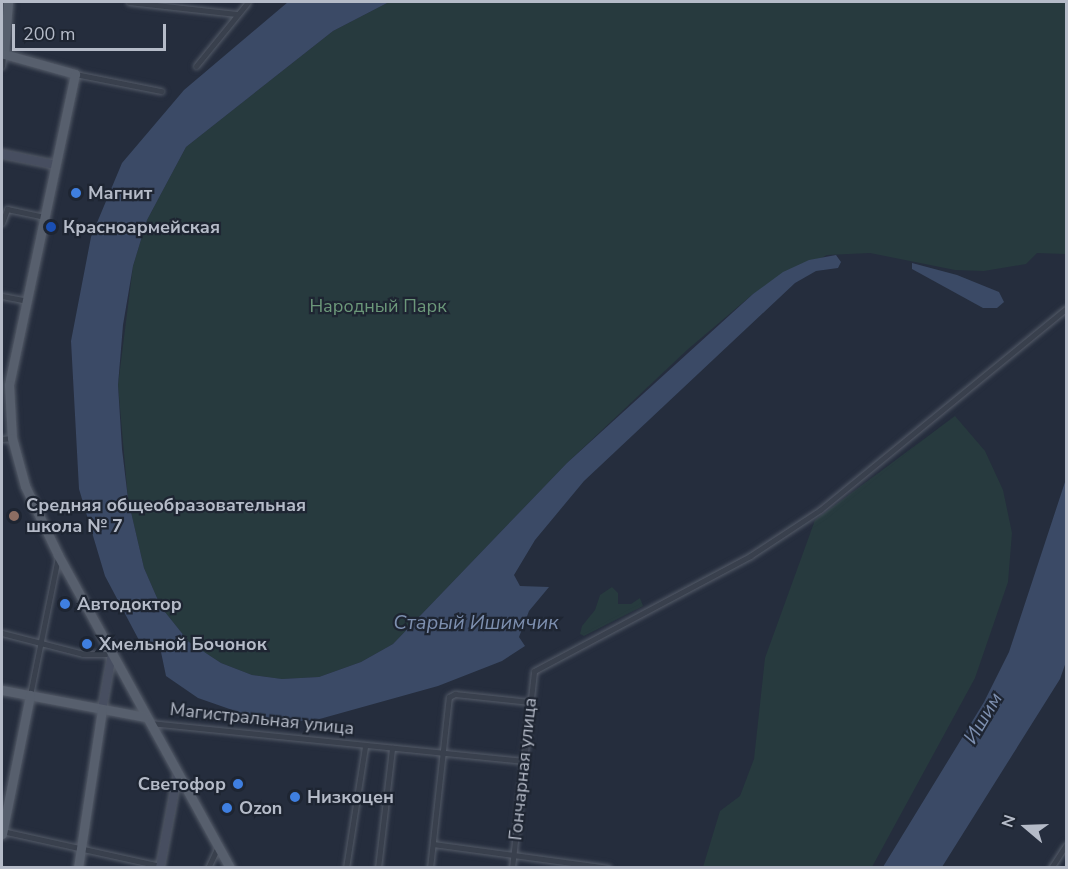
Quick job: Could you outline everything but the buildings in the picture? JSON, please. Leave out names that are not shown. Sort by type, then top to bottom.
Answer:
[{"type":"main road","points":[[8,2],[3,54],[75,74],[9,385],[12,438],[25,486],[58,555],[230,867]]},
{"type":"main road","points":[[2,154],[56,165]]},
{"type":"main road","points":[[78,867],[112,654]]},
{"type":"main road","points":[[120,713],[134,704],[131,688]]},
{"type":"main road","name":"Магистральная улица","points":[[2,690],[146,717]]},
{"type":"main road","points":[[2,832],[5,801],[30,695]]},
{"type":"main road","points":[[160,867],[178,773]]},
{"type":"street","points":[[129,2],[236,14]]},
{"type":"street","points":[[196,66],[248,2]]},
{"type":"street","points":[[2,66],[3,54]]},
{"type":"street","points":[[75,74],[161,91]]},
{"type":"street","points":[[2,223],[8,209],[45,217]]},
{"type":"street","points":[[2,296],[27,301]]},
{"type":"street","name":"Гончарная улица","points":[[512,867],[534,671],[750,556],[820,510],[1066,309]]},
{"type":"street","points":[[2,440],[12,438]]},
{"type":"street","points":[[30,695],[58,555]]},
{"type":"street","points":[[2,633],[42,641],[83,654],[112,654]]},
{"type":"street","points":[[430,867],[449,697],[455,694],[530,702]]},
{"type":"street","name":"Магистральная улица","points":[[146,717],[152,725],[524,761]]},
{"type":"street","points":[[346,867],[364,746]]},
{"type":"street","points":[[378,867],[392,748]]},
{"type":"street","points":[[2,832],[160,867]]},
{"type":"street","points":[[433,844],[608,867]]},
{"type":"street","points":[[1051,867],[1066,845]]},
{"type":"street","points":[[208,867],[219,846]]},
{"type":"street","points":[[128,867],[131,859]]},
{"type":"green space","name":"Народный Парк","points":[[389,2],[1066,2],[1066,254],[1037,253],[1026,264],[984,271],[955,270],[870,253],[827,255],[753,294],[687,350],[567,463],[393,644],[361,662],[319,677],[282,679],[252,675],[221,663],[189,642],[161,607],[144,568],[128,499],[118,385],[133,266],[147,220],[186,147],[333,31]]},
{"type":"green space","points":[[955,416],[985,451],[1003,490],[1012,533],[1008,582],[975,678],[872,867],[703,867],[720,811],[740,796],[754,759],[765,658],[815,520]]},
{"type":"green space","points":[[612,587],[618,593],[618,604],[631,604],[640,598],[643,606],[584,636],[580,634],[582,626],[595,610],[600,595]]},
{"type":"water","name":"Старый Ишимчик","points":[[288,2],[389,2],[333,31],[186,147],[147,220],[133,266],[123,325],[118,385],[122,449],[128,499],[144,568],[161,607],[189,642],[221,663],[252,675],[282,679],[319,677],[361,662],[393,644],[567,463],[753,294],[783,272],[809,260],[836,255],[841,262],[838,268],[816,271],[795,283],[584,481],[535,540],[514,575],[520,586],[549,587],[529,611],[519,637],[525,646],[502,661],[438,686],[316,720],[282,722],[264,721],[198,698],[166,676],[161,652],[141,644],[105,576],[79,489],[71,341],[91,237],[122,163],[184,90]]},
{"type":"water","points":[[912,263],[957,275],[999,292],[1004,302],[997,308],[983,308],[912,269]]},
{"type":"water","name":"Ишим","points":[[1066,479],[1066,662],[1060,679],[942,867],[883,867],[984,702],[1009,652]]},
{"type":"place","name":"Магнит","points":[[76,193]]},
{"type":"place","name":"Красноармейская","points":[[51,227]]},
{"type":"place","name":"Средняя общеобразовательная школа № 7","points":[[14,516]]},
{"type":"place","name":"Автодоктор","points":[[65,604]]},
{"type":"place","name":"Хмельной Бочонок","points":[[87,644]]},
{"type":"place","name":"Светофор","points":[[238,784]]},
{"type":"place","name":"Низкоцен","points":[[295,797]]},
{"type":"place","name":"Ozon","points":[[227,808]]}]
